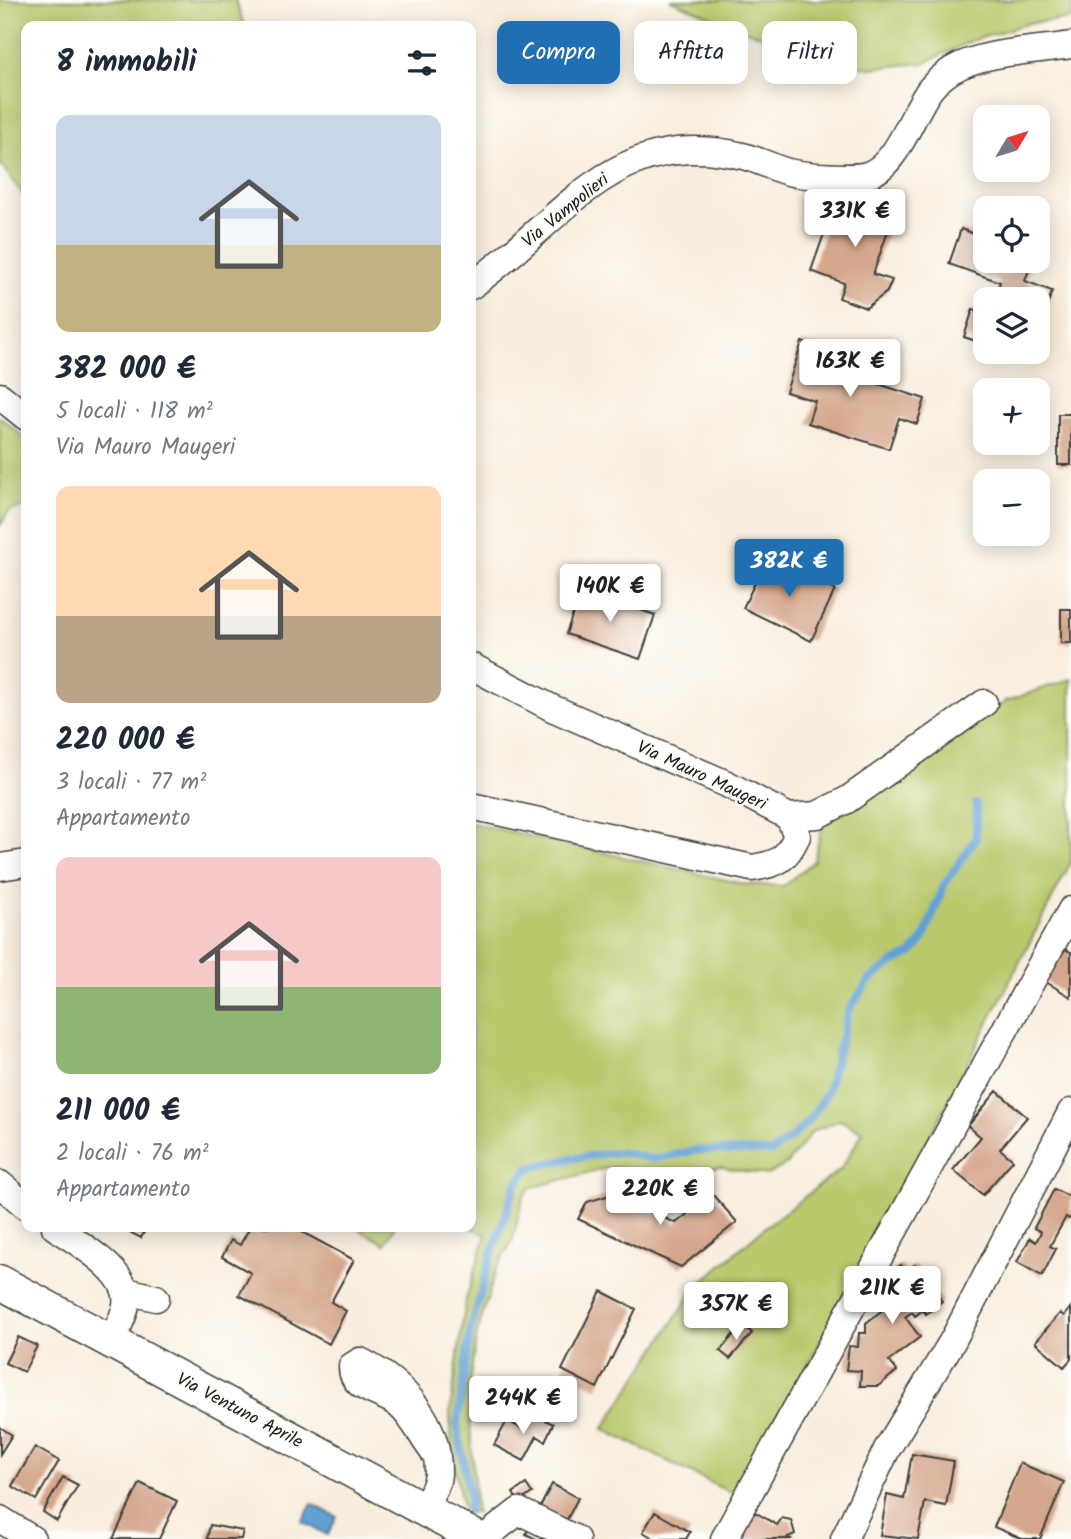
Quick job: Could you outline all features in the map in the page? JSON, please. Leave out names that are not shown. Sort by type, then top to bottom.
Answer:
[{"type":"main road","name":"Via Ventuno Aprile","points":[[0,1282],[456,1530]]},
{"type":"street","name":"Via Vampolieri","points":[[476,282],[591,185],[624,165],[653,155],[692,149],[743,156],[789,172],[850,177],[870,175],[885,163],[907,133],[931,88],[952,70],[979,59],[1071,45]]},
{"type":"street","points":[[0,396],[21,413]]},
{"type":"street","name":"Via Mauro Maugeri","points":[[476,669],[552,708],[727,784],[789,817]]},
{"type":"street","points":[[476,807],[752,868],[774,865],[790,852],[797,836],[789,817],[817,815],[847,800],[984,703]]},
{"type":"street","points":[[0,867],[21,864]]},
{"type":"street","points":[[724,1539],[1071,910]]},
{"type":"street","points":[[844,1539],[887,1449],[953,1340],[1071,1112]]},
{"type":"street","points":[[0,1184],[21,1202]]},
{"type":"street","points":[[62,1232],[106,1264],[119,1276],[126,1291],[126,1305],[111,1341]]},
{"type":"street","points":[[126,1291],[156,1298]]},
{"type":"street","points":[[435,1454],[456,1530],[519,1511],[576,1539]]},
{"type":"street","points":[[0,1519],[32,1539]]},
{"type":"green space","points":[[0,0],[235,0],[243,21],[21,21],[21,192],[0,163]]},
{"type":"green space","points":[[670,0],[1071,0],[1071,19],[1029,23],[971,41],[924,63],[870,68],[857,65],[857,21],[762,21],[762,37],[748,31],[748,21],[723,21]]},
{"type":"green space","points":[[0,417],[21,435],[21,508],[9,511],[0,526]]},
{"type":"green space","points":[[1071,679],[1071,862],[907,1181],[737,1496],[603,1429],[696,1287],[764,1228],[841,1169],[863,1132],[840,1120],[813,1131],[786,1165],[767,1175],[720,1167],[654,1177],[640,1171],[610,1167],[530,1188],[523,1198],[512,1242],[496,1269],[477,1334],[468,1391],[476,1513],[463,1508],[452,1455],[450,1412],[466,1299],[486,1235],[476,1230],[476,824],[744,884],[783,886],[814,861],[822,826],[1006,701]]},
{"type":"green space","points":[[364,1232],[392,1232],[385,1244]]},
{"type":"water","points":[[312,1504],[337,1517],[328,1535],[302,1522]]},
{"type":"building","points":[[839,191],[895,211],[873,274],[892,280],[887,292],[866,308],[839,298],[844,283],[811,271]]},
{"type":"building","points":[[961,229],[973,234],[973,272],[949,264]]},
{"type":"building","points":[[974,273],[1028,273],[1025,281],[1041,287],[998,287],[1000,282]]},
{"type":"building","points":[[973,309],[973,340],[964,337]]},
{"type":"building","points":[[802,342],[846,356],[841,372],[925,399],[917,424],[899,418],[889,449],[808,423],[815,401],[786,392]]},
{"type":"building","points":[[1058,414],[1071,414],[1071,465],[1058,465]]},
{"type":"building","points":[[767,557],[835,590],[811,641],[743,608]]},
{"type":"building","points":[[581,590],[655,615],[640,659],[566,634]]},
{"type":"building","points":[[1061,609],[1071,609],[1071,643],[1061,643]]},
{"type":"building","points":[[1065,949],[1071,952],[1071,997],[1046,982]]},
{"type":"building","points":[[997,1091],[1027,1117],[1000,1149],[1013,1160],[983,1195],[953,1170],[981,1137],[968,1126]]},
{"type":"building","points":[[1054,1189],[1068,1196],[1071,1190],[1071,1216],[1069,1219],[1066,1217],[1050,1246],[1056,1249],[1042,1276],[1017,1262],[1030,1238],[1036,1242],[1041,1232],[1034,1228]]},
{"type":"building","points":[[712,1194],[737,1222],[681,1267],[578,1219],[587,1202],[610,1195],[676,1223]]},
{"type":"building","points":[[130,1232],[144,1232],[141,1238]]},
{"type":"building","points":[[247,1232],[302,1232],[354,1260],[331,1302],[346,1311],[329,1344],[239,1295],[251,1273],[222,1257],[231,1240],[240,1245]]},
{"type":"building","points":[[901,1265],[906,1272],[915,1265],[942,1301],[926,1314],[923,1310],[915,1316],[912,1312],[905,1317],[920,1337],[889,1361],[897,1371],[878,1386],[860,1386],[861,1371],[846,1370],[849,1346],[858,1347],[859,1333],[866,1333],[866,1323],[891,1300],[878,1283]]},
{"type":"building","points":[[601,1291],[636,1309],[597,1388],[562,1370]]},
{"type":"building","points":[[1071,1307],[1071,1359],[1064,1367],[1035,1342],[1060,1313],[1064,1316]]},
{"type":"building","points":[[742,1324],[752,1333],[730,1359],[720,1351]]},
{"type":"building","points":[[18,1337],[37,1346],[24,1372],[5,1363]]},
{"type":"building","points":[[531,1412],[553,1424],[545,1441],[537,1436],[524,1461],[494,1445],[507,1421],[523,1429]]},
{"type":"building","points":[[0,1427],[12,1435],[0,1454]]},
{"type":"building","points":[[35,1447],[59,1461],[36,1500],[12,1486]]},
{"type":"building","points":[[912,1454],[954,1461],[946,1506],[925,1502],[918,1539],[880,1535],[887,1495],[904,1499]]},
{"type":"building","points":[[1020,1463],[1064,1482],[1040,1539],[1022,1539],[994,1527]]},
{"type":"building","points":[[63,1477],[78,1485],[57,1521],[43,1512]]},
{"type":"building","points":[[140,1483],[177,1501],[159,1539],[113,1539]]},
{"type":"building","points":[[526,1484],[532,1493],[519,1502],[513,1493]]},
{"type":"building","points":[[552,1484],[578,1498],[557,1539],[536,1539],[526,1534]]},
{"type":"building","points":[[655,1512],[690,1532],[686,1539],[655,1539],[643,1532]]},
{"type":"building","points":[[755,1512],[777,1525],[782,1518],[791,1520],[795,1534],[788,1537],[792,1539],[736,1539]]},
{"type":"building","points":[[210,1525],[243,1531],[241,1539],[207,1539]]},
{"type":"waterway","points":[[468,1511],[470,1498],[457,1424],[470,1332],[490,1259],[516,1184],[529,1168],[568,1159],[619,1152],[653,1159],[698,1150],[772,1152],[793,1136],[811,1118],[827,1092],[849,1010],[869,980],[912,953],[924,938],[944,885],[976,838],[976,804]]}]
